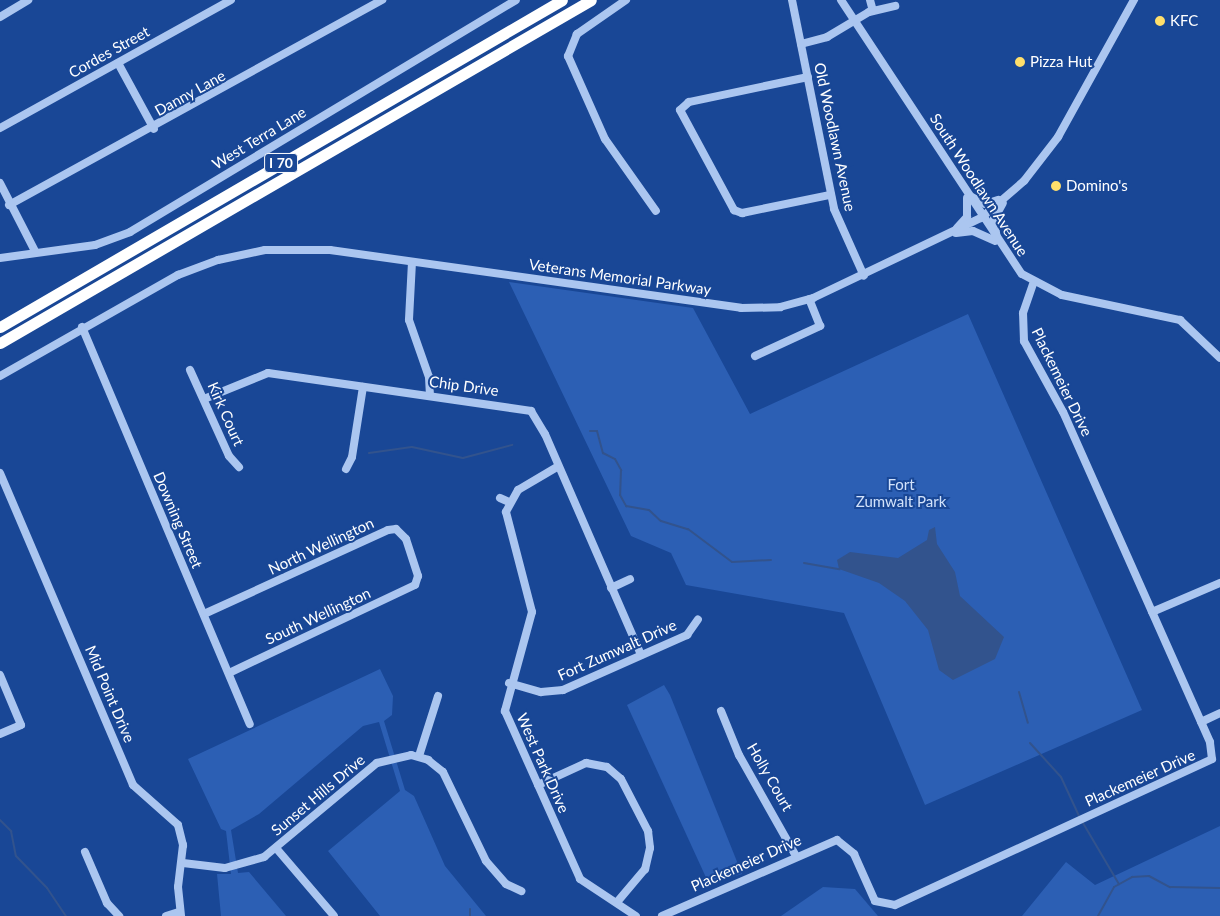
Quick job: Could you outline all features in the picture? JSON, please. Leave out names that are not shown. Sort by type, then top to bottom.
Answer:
[{"type":"highway","name":"I 70","points":[[0,327],[562,0]]},
{"type":"highway","name":"I 70","points":[[0,343],[591,0]]},
{"type":"street","points":[[0,17],[28,0]]},
{"type":"street","name":"Cordes Street","points":[[0,128],[231,0]]},
{"type":"street","name":"Danny Lane","points":[[9,205],[154,129],[382,0]]},
{"type":"street","name":"West Terra Lane","points":[[0,258],[35,251],[95,245],[130,232],[516,0]]},
{"type":"street","points":[[626,0],[577,34],[568,56],[605,139],[656,211]]},
{"type":"street","name":"Old Woodlawn Avenue","points":[[792,0],[830,195],[864,276]]},
{"type":"street","name":"South Woodlawn Avenue","points":[[841,0],[853,22],[998,244],[1033,284],[1062,295],[1180,320],[1220,358]]},
{"type":"street","points":[[870,0],[873,11]]},
{"type":"street","name":"Veterans Memorial Parkway","points":[[0,376],[82,327],[178,274],[234,255],[324,250],[740,308],[780,307],[809,299],[864,276],[951,234],[981,218],[1011,193],[1058,137],[1134,0]]},
{"type":"street","points":[[801,44],[827,37],[873,11],[895,6]]},
{"type":"street","points":[[118,63],[154,129]]},
{"type":"street","points":[[808,77],[690,102],[680,110],[734,210],[742,213],[830,195]]},
{"type":"street","points":[[0,183],[9,205],[35,251]]},
{"type":"street","points":[[965,191],[985,204],[1011,193]]},
{"type":"street","points":[[951,234],[967,216],[965,191]]},
{"type":"street","points":[[998,244],[994,219],[1011,193]]},
{"type":"street","points":[[951,234],[973,231],[998,244]]},
{"type":"street","points":[[412,262],[409,320],[429,376],[430,395]]},
{"type":"street","name":"Plackemeier Drive","points":[[662,916],[796,856],[842,840],[854,854],[875,901],[895,905],[1204,765],[1214,754],[1063,412],[1024,341],[1023,313],[1033,284]]},
{"type":"street","points":[[755,356],[820,326],[809,299]]},
{"type":"street","name":"Downing Street","points":[[82,327],[250,724]]},
{"type":"street","name":"Kirk Court","points":[[190,370],[229,456],[239,467]]},
{"type":"street","name":"Chip Drive","points":[[204,399],[268,373],[531,411],[641,655]]},
{"type":"street","points":[[346,469],[352,457],[363,387]]},
{"type":"street","points":[[500,498],[509,502],[525,483],[557,467]]},
{"type":"street","name":"Mid Point Drive","points":[[0,473],[133,785],[178,825],[183,862],[180,914]]},
{"type":"street","name":"West Park Drive","points":[[509,502],[507,527],[532,612],[509,683],[507,718],[580,880],[595,892],[618,901],[636,916]]},
{"type":"street","name":"North Wellington","points":[[204,614],[388,530],[396,530],[406,539],[418,582]]},
{"type":"street","points":[[611,588],[630,579]]},
{"type":"street","name":"South Wellington","points":[[229,673],[418,582]]},
{"type":"street","points":[[1152,612],[1220,583]]},
{"type":"street","name":"Fort Zumwalt Drive","points":[[509,683],[540,692],[559,691],[687,635],[698,619]]},
{"type":"street","points":[[0,734],[21,725],[1,678]]},
{"type":"street","points":[[438,696],[420,756],[443,772],[486,861],[506,884],[521,891]]},
{"type":"street","name":"Holly Court","points":[[721,711],[740,755],[796,856]]},
{"type":"street","points":[[1201,722],[1220,713]]},
{"type":"street","name":"Sunset Hills Drive","points":[[183,862],[234,867],[276,848],[377,763],[403,754],[420,756]]},
{"type":"street","points":[[607,767],[610,758]]},
{"type":"street","points":[[538,786],[582,764],[607,767],[622,781],[650,841],[645,870],[618,901]]},
{"type":"street","points":[[276,848],[334,916]]},
{"type":"street","points":[[86,852],[106,902],[118,916]]},
{"type":"street","points":[[166,916],[180,914]]},
{"type":"green space","name":"Fort Zumwalt Park","points":[[509,282],[693,308],[750,414],[968,314],[1142,710],[925,805],[844,613],[686,585],[671,553],[631,536]]},
{"type":"green space","points":[[380,669],[393,696],[392,715],[384,721],[405,790],[414,796],[445,866],[486,916],[380,916],[328,851],[400,791],[379,722],[363,726],[259,814],[231,830],[238,873],[249,872],[286,916],[221,916],[217,874],[231,874],[226,831],[221,829],[188,759]]},
{"type":"green space","points":[[664,685],[670,695],[742,874],[709,884],[627,705]]},
{"type":"green space","points":[[1220,826],[1220,916],[1022,916],[1066,862],[1095,885]]},
{"type":"green space","points":[[823,887],[855,889],[878,916],[781,916]]},
{"type":"shaded area","points":[[935,527],[937,544],[955,572],[960,596],[1004,637],[995,659],[953,680],[939,670],[928,630],[905,601],[879,583],[839,569],[837,560],[850,552],[898,558],[927,540],[929,530]]},
{"type":"waterway","points":[[590,431],[597,431],[603,453],[615,459],[621,470],[620,495],[626,506],[649,510],[661,521],[688,529],[732,562],[771,560]]},
{"type":"waterway","points":[[369,453],[412,447],[463,458],[512,445]]},
{"type":"waterway","points":[[804,563],[839,569]]},
{"type":"waterway","points":[[1019,692],[1028,723]]},
{"type":"waterway","points":[[1030,743],[1061,777],[1079,816]]},
{"type":"waterway","points":[[0,820],[11,831],[16,856],[47,888],[66,916]]},
{"type":"waterway","points":[[1083,823],[1119,884]]},
{"type":"waterway","points":[[1098,916],[1114,887],[1132,877],[1149,876],[1170,887],[1220,888]]},
{"type":"waterway","points":[[470,909],[470,916]]},
{"type":"place","name":"KFC","points":[[1160,21]]},
{"type":"place","name":"Pizza Hut","points":[[1020,62]]},
{"type":"place","name":"Domino's","points":[[1056,186]]}]
